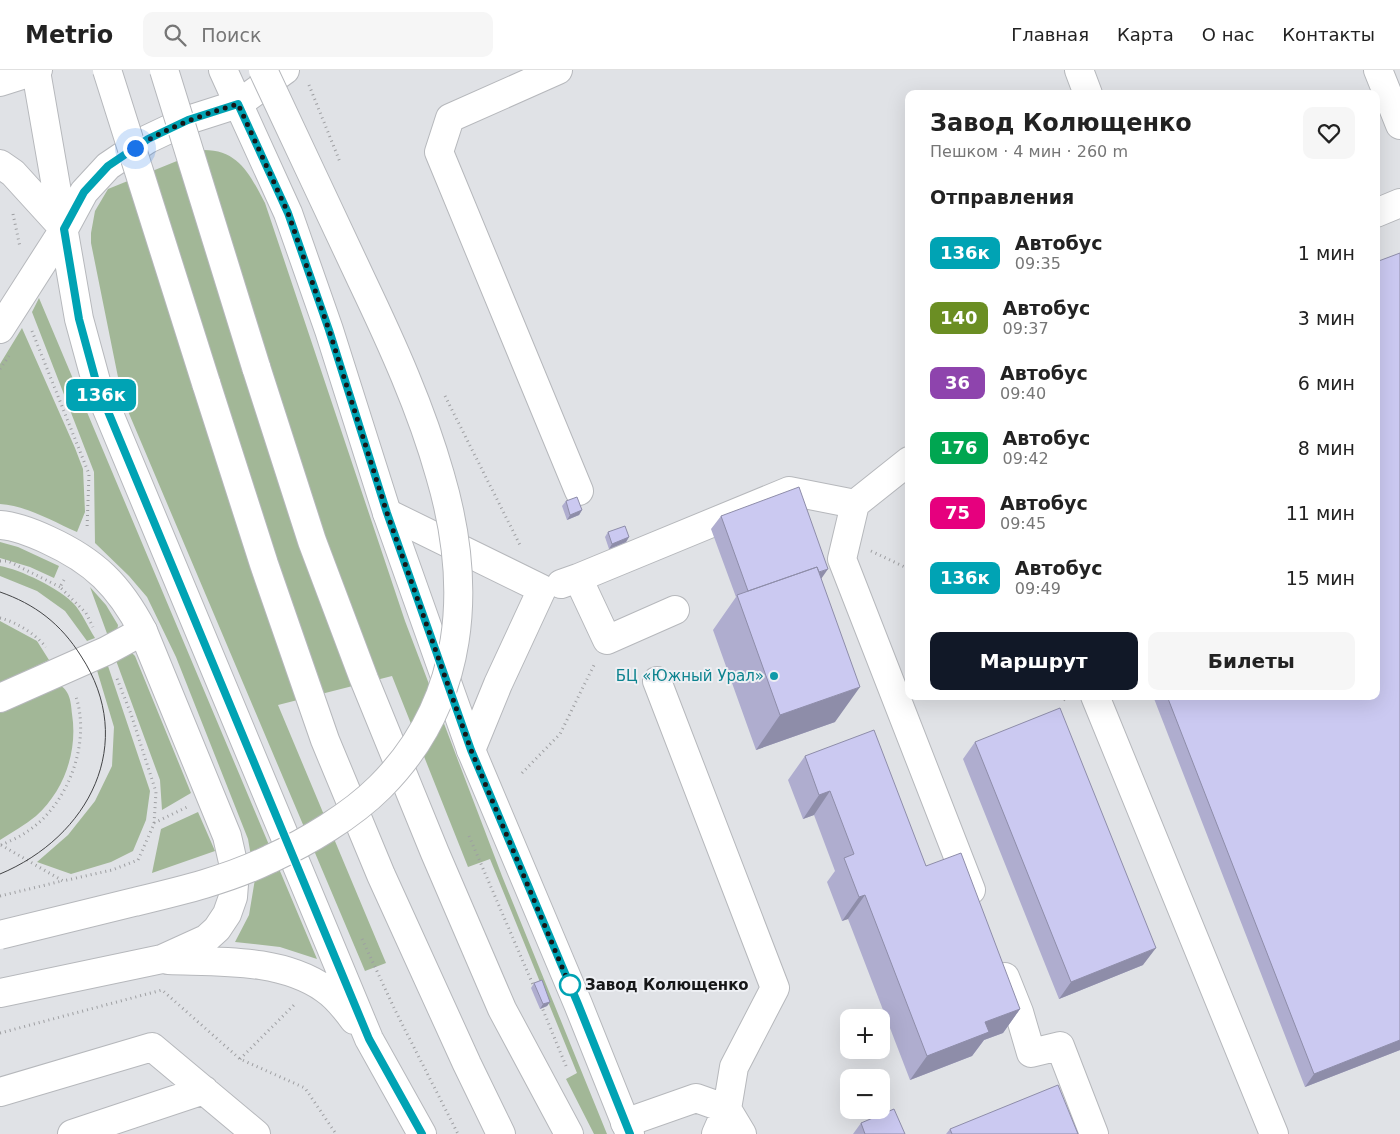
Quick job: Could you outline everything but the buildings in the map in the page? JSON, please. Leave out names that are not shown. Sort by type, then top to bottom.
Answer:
[{"type":"main road","points":[[0,82],[37,70],[79,319],[97,385],[369,1039],[422,1134]]},
{"type":"main road","points":[[108,70],[264,564],[325,740],[381,875],[501,1134]]},
{"type":"main road","points":[[164,70],[256,367],[316,550],[364,679],[502,1009],[569,1134]]},
{"type":"main road","points":[[223,70],[288,213],[329,330],[387,513],[471,750],[628,1128],[696,1098],[727,1109],[742,1134]]},
{"type":"main road","points":[[0,935],[207,884],[270,859],[328,827],[379,788],[400,764],[426,730],[448,672],[454,646],[458,608],[458,577],[449,511],[441,477],[407,382],[263,70]]},
{"type":"main road","points":[[0,329],[64,229],[84,192],[108,166],[148,139],[188,120],[238,104],[285,70]]},
{"type":"main road","points":[[558,70],[450,118],[439,152],[579,491]]},
{"type":"main road","points":[[1078,70],[1086,90]]},
{"type":"main road","points":[[1378,70],[1400,125]]},
{"type":"main road","points":[[0,164],[13,173],[64,229]]},
{"type":"main road","points":[[1380,211],[1400,203]]},
{"type":"main road","points":[[905,464],[855,504],[842,559],[979,910]]},
{"type":"main road","points":[[387,513],[542,589],[578,578],[789,491],[855,504]]},
{"type":"main road","points":[[0,524],[35,534],[78,555],[98,570],[116,588],[132,611],[143,631],[227,836],[235,871],[233,896],[227,914],[217,929],[206,940],[162,959],[0,993]]},
{"type":"main road","points":[[578,578],[606,640],[675,610]]},
{"type":"main road","points":[[471,750],[498,684],[542,589]]},
{"type":"main road","points":[[0,698],[106,651],[143,631]]},
{"type":"main road","points":[[657,681],[775,988],[734,1067],[727,1109],[716,1134]]},
{"type":"main road","points":[[1097,700],[1274,1134]]},
{"type":"main road","points":[[997,957],[1019,1012],[1031,1053],[1060,1046],[1094,1134]]},
{"type":"main road","points":[[162,959],[242,963],[278,969],[306,978],[326,989],[341,1003],[369,1039]]},
{"type":"main road","points":[[0,1092],[152,1046],[256,1134]]},
{"type":"main road","points":[[72,1134],[204,1090]]},
{"type":"path","points":[[846,540],[905,567]]},
{"type":"path","points":[[0,560],[8,561],[60,587]]},
{"type":"path","points":[[0,618],[37,637],[66,669],[79,703],[81,743],[71,777],[54,808],[29,831],[0,845]]},
{"type":"path","points":[[522,773],[560,734],[606,640]]},
{"type":"path","points":[[469,836],[536,993]]},
{"type":"path","points":[[0,896],[63,881]]},
{"type":"path","points":[[362,939],[395,1010],[458,1134]]},
{"type":"path","points":[[240,1059],[300,1000]]},
{"type":"path","points":[[540,1002],[570,1074]]},
{"type":"green space","points":[[204,150],[216,151],[235,159],[248,174],[265,203],[405,621],[502,876],[607,1134],[594,1134],[566,1079],[577,1073],[490,859],[468,867],[392,676],[278,705],[386,963],[365,971],[122,397],[91,243],[95,211],[108,189]]},
{"type":"green space","points":[[39,298],[317,959],[280,947],[235,942],[249,915],[255,879],[248,839],[176,657],[147,597],[129,576],[95,543],[94,472],[32,312]]},
{"type":"green space","points":[[22,328],[83,469],[85,512],[77,532],[30,511],[0,504],[0,364]]},
{"type":"green space","points":[[0,542],[18,547],[59,566],[54,578],[30,567],[0,558]]},
{"type":"green space","points":[[0,566],[39,580],[68,598],[80,612],[95,638],[87,641],[65,611],[37,591],[0,576]]},
{"type":"green space","points":[[90,587],[106,605],[118,625],[117,632],[109,639]]},
{"type":"green space","points":[[0,621],[37,641],[49,660],[0,683]]},
{"type":"green space","points":[[131,652],[135,656],[191,793],[162,810],[160,780],[114,655]]},
{"type":"green space","points":[[107,663],[150,791],[146,820],[133,851],[111,862],[71,874],[37,862],[68,835],[95,801],[112,766],[114,727],[96,667]]},
{"type":"green space","points":[[58,684],[67,693],[72,710],[73,742],[67,770],[46,806],[32,819],[0,840],[0,710]]},
{"type":"green space","points":[[198,812],[215,851],[152,873],[161,829]]},
{"type":"tram line","points":[[0,592],[36,609],[65,634],[81,656],[98,689],[105,722],[104,753],[95,784],[80,812],[58,837],[31,858],[0,874]]},
{"type":"bus line","name":"136к","points":[[422,1134],[369,1039],[97,385],[79,319],[64,229],[84,192],[108,166],[148,139],[188,120],[238,104],[288,213],[329,330],[387,513],[471,750],[578,1004],[630,1134]]},
{"type":"place","name":"БЦ «Южный Урал»","points":[[774,676]]},
{"type":"place","name":"Завод Колющенко","points":[[570,985]]},
{"type":"route","points":[[135,148],[148,139],[188,120],[238,104],[288,213],[329,330],[387,513],[471,750],[570,985]]}]
